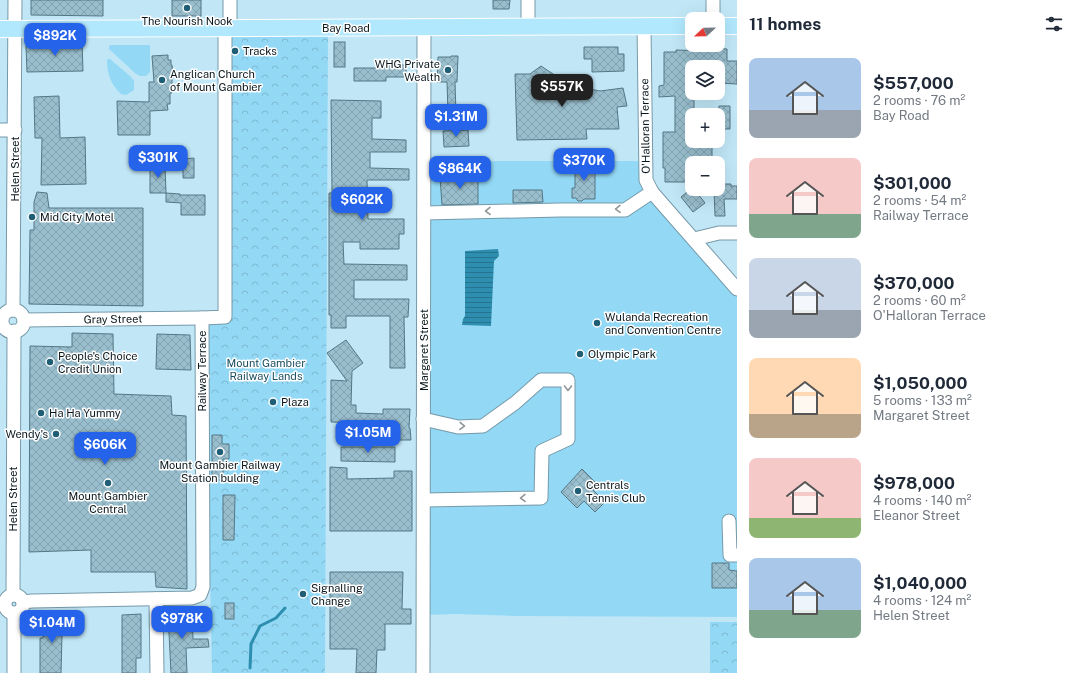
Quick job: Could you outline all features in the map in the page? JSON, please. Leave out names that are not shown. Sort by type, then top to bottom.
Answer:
[{"type":"main road","name":"Bay Road","points":[[8,29],[685,26]]},
{"type":"main road","points":[[725,26],[737,26]]},
{"type":"street","name":"Helen Street","points":[[13,310],[15,130],[8,29],[15,0]]},
{"type":"street","points":[[228,28],[230,0]]},
{"type":"street","points":[[528,0],[528,26]]},
{"type":"street","points":[[713,0],[713,12]]},
{"type":"street","name":"O'Halloran Terrace","points":[[644,26],[646,180],[652,192],[737,289]]},
{"type":"street","name":"Margaret Street","points":[[423,673],[424,27]]},
{"type":"street","name":"Railway Terrace","points":[[10,601],[192,598],[200,595],[203,587],[202,318],[225,317],[228,28]]},
{"type":"street","points":[[0,130],[15,130]]},
{"type":"street","points":[[424,213],[625,210],[652,192]]},
{"type":"street","points":[[694,239],[720,233],[737,233]]},
{"type":"street","points":[[13,310],[22,314],[24,324],[20,329],[14,331],[7,329],[1,320],[7,312],[13,310]]},
{"type":"street","name":"Gray Street","points":[[24,320],[202,318]]},
{"type":"street","name":"Helen Street","points":[[10,601],[14,331]]},
{"type":"street","points":[[423,419],[458,427],[483,426],[515,403],[541,380],[568,380],[568,438],[542,451],[541,498],[424,500]]},
{"type":"street","points":[[729,521],[730,555],[737,555]]},
{"type":"street","points":[[156,599],[157,673]]},
{"type":"street","points":[[10,601],[24,605],[20,612],[14,614],[14,673]]},
{"type":"green space","name":"Mount Gambier Railway Lands","points":[[229,32],[328,32],[325,673],[212,673],[205,321],[229,320]]},
{"type":"green space","points":[[150,45],[150,72],[146,76],[140,76],[135,73],[109,49],[109,46]]},
{"type":"green space","points":[[108,59],[110,59],[130,76],[134,81],[134,90],[126,95],[121,94],[118,91],[112,83],[109,75],[107,65]]},
{"type":"green space","name":"Olympic Park","points":[[424,161],[645,161],[646,180],[737,289],[737,617],[514,616],[457,614],[423,615]]},
{"type":"green space","points":[[710,622],[737,622],[737,673],[710,673]]},
{"type":"shaded area","points":[[498,249],[499,256],[494,261],[491,326],[462,325],[465,316],[465,251]]},
{"type":"building","points":[[31,0],[103,0],[103,16],[31,15]]},
{"type":"building","name":"The Nourish Nook","points":[[172,0],[201,0],[201,16],[172,16]]},
{"type":"building","points":[[493,0],[510,0],[509,9],[493,9]]},
{"type":"building","points":[[82,41],[83,71],[27,72],[26,46],[33,42]]},
{"type":"building","points":[[334,42],[345,42],[345,67],[334,67]]},
{"type":"building","points":[[584,47],[618,47],[618,54],[624,54],[624,71],[592,72],[592,59],[584,59]]},
{"type":"building","points":[[725,49],[727,49],[727,61],[737,61],[737,84],[725,83],[725,60],[685,60],[685,100],[694,100],[694,108],[685,108],[685,148],[712,148],[712,156],[685,156],[685,182],[665,182],[665,168],[663,168],[663,132],[675,132],[675,96],[659,97],[659,86],[664,85],[664,52],[676,52],[676,50],[685,50],[685,52],[725,52]]},
{"type":"building","points":[[168,55],[168,60],[171,60],[173,73],[170,104],[167,104],[168,110],[150,111],[150,135],[118,135],[117,101],[149,102],[149,82],[154,82],[152,56]]},
{"type":"building","name":"WHG Private Wealth","points":[[458,56],[457,82],[455,82],[456,114],[448,114],[447,82],[437,82],[438,57]]},
{"type":"building","points":[[386,65],[406,65],[406,77],[386,77],[386,81],[354,81],[354,68],[386,68]]},
{"type":"building","points":[[541,66],[559,78],[579,87],[600,91],[623,88],[627,106],[617,107],[619,129],[586,129],[587,139],[517,140],[515,74],[530,74]]},
{"type":"building","points":[[59,96],[60,138],[85,137],[86,184],[41,185],[42,138],[35,138],[34,97]]},
{"type":"building","points":[[331,100],[381,101],[381,118],[372,118],[372,139],[406,140],[406,152],[370,152],[370,168],[409,169],[409,180],[367,180],[368,219],[404,219],[404,234],[399,234],[399,249],[360,249],[360,242],[343,242],[344,264],[407,265],[407,280],[354,280],[354,299],[409,299],[408,317],[404,317],[405,368],[390,368],[390,316],[346,316],[346,328],[331,328],[331,315],[329,315],[329,193],[332,193]]},
{"type":"building","points":[[719,106],[730,106],[730,129],[725,129],[725,108],[719,108]]},
{"type":"building","points":[[468,130],[469,146],[444,147],[443,131]]},
{"type":"building","points":[[194,158],[194,178],[183,178],[183,159]]},
{"type":"building","points":[[575,164],[595,164],[595,199],[584,199],[582,201],[578,201],[576,198],[572,198],[572,188],[575,188]]},
{"type":"building","points":[[165,165],[166,193],[150,193],[150,166]]},
{"type":"building","points":[[478,175],[478,204],[442,205],[440,177]]},
{"type":"building","points":[[725,184],[737,186],[737,199],[724,199],[725,216],[715,216],[714,196],[725,196]]},
{"type":"building","points":[[513,190],[542,190],[543,202],[513,203]]},
{"type":"building","points":[[37,192],[47,193],[49,208],[143,208],[143,306],[29,304],[30,230],[34,230],[34,202]]},
{"type":"building","points":[[166,193],[180,195],[205,195],[205,215],[181,215],[181,203],[166,202]]},
{"type":"building","points":[[685,194],[685,196],[700,196],[705,203],[693,212],[681,197]]},
{"type":"building","name":"Mount Gambier Central","points":[[72,333],[113,334],[114,394],[171,396],[172,415],[186,416],[187,589],[156,587],[155,572],[91,572],[91,550],[29,552],[30,346],[72,347]]},
{"type":"building","points":[[157,334],[190,335],[191,370],[156,369]]},
{"type":"building","points":[[346,340],[363,363],[352,371],[351,405],[356,405],[356,413],[383,414],[383,409],[410,409],[409,428],[411,440],[392,440],[391,424],[331,422],[331,380],[347,381],[327,353]]},
{"type":"building","name":"Mount Gambier Railway Station bulding","points":[[212,435],[222,435],[222,444],[229,444],[229,459],[223,459],[223,480],[212,480]]},
{"type":"building","points":[[341,447],[395,447],[395,462],[341,461]]},
{"type":"building","points":[[330,467],[347,468],[347,479],[394,478],[394,471],[412,471],[412,531],[330,531]]},
{"type":"building","name":"Centrals Tennis Club","points":[[582,469],[598,485],[593,490],[605,502],[595,512],[584,501],[577,508],[561,492]]},
{"type":"building","points":[[223,495],[235,495],[234,540],[223,540]]},
{"type":"building","points":[[712,563],[729,563],[729,570],[737,571],[737,588],[712,588]]},
{"type":"building","points":[[330,572],[403,572],[402,609],[411,609],[411,624],[385,624],[385,650],[377,650],[376,673],[356,673],[357,649],[330,649]]},
{"type":"building","points":[[225,603],[234,603],[234,619],[225,619]]},
{"type":"building","points":[[192,612],[193,639],[208,639],[209,647],[186,648],[187,673],[171,673],[168,613]]},
{"type":"building","points":[[141,614],[141,658],[136,658],[136,673],[122,673],[122,615]]},
{"type":"building","points":[[43,616],[67,616],[67,635],[62,635],[61,673],[40,673],[40,638],[43,638]]},
{"type":"waterway","points":[[250,668],[251,644],[260,626],[276,618],[285,608]]},
{"type":"place","name":"The Nourish Nook","points":[[187,8]]},
{"type":"place","name":"Tracks","points":[[235,51]]},
{"type":"place","name":"WHG Private Wealth","points":[[448,70]]},
{"type":"place","name":"Anglican Church of Mount Gambier","points":[[162,80]]},
{"type":"place","name":"Mid City Motel","points":[[32,217]]},
{"type":"place","name":"Wulanda Recreation and Convention Centre","points":[[597,323]]},
{"type":"place","name":"Olympic Park","points":[[580,354]]},
{"type":"place","name":"People's Choice Credit Union","points":[[50,362]]},
{"type":"place","name":"Plaza","points":[[273,402]]},
{"type":"place","name":"Ha Ha Yummy","points":[[41,413]]},
{"type":"place","name":"Wendy's","points":[[56,434]]},
{"type":"place","name":"Mount Gambier Railway Station bulding","points":[[220,452]]},
{"type":"place","name":"Mount Gambier Central","points":[[108,483]]},
{"type":"place","name":"Centrals Tennis Club","points":[[578,491]]},
{"type":"place","name":"Signalling Change","points":[[303,594]]}]
